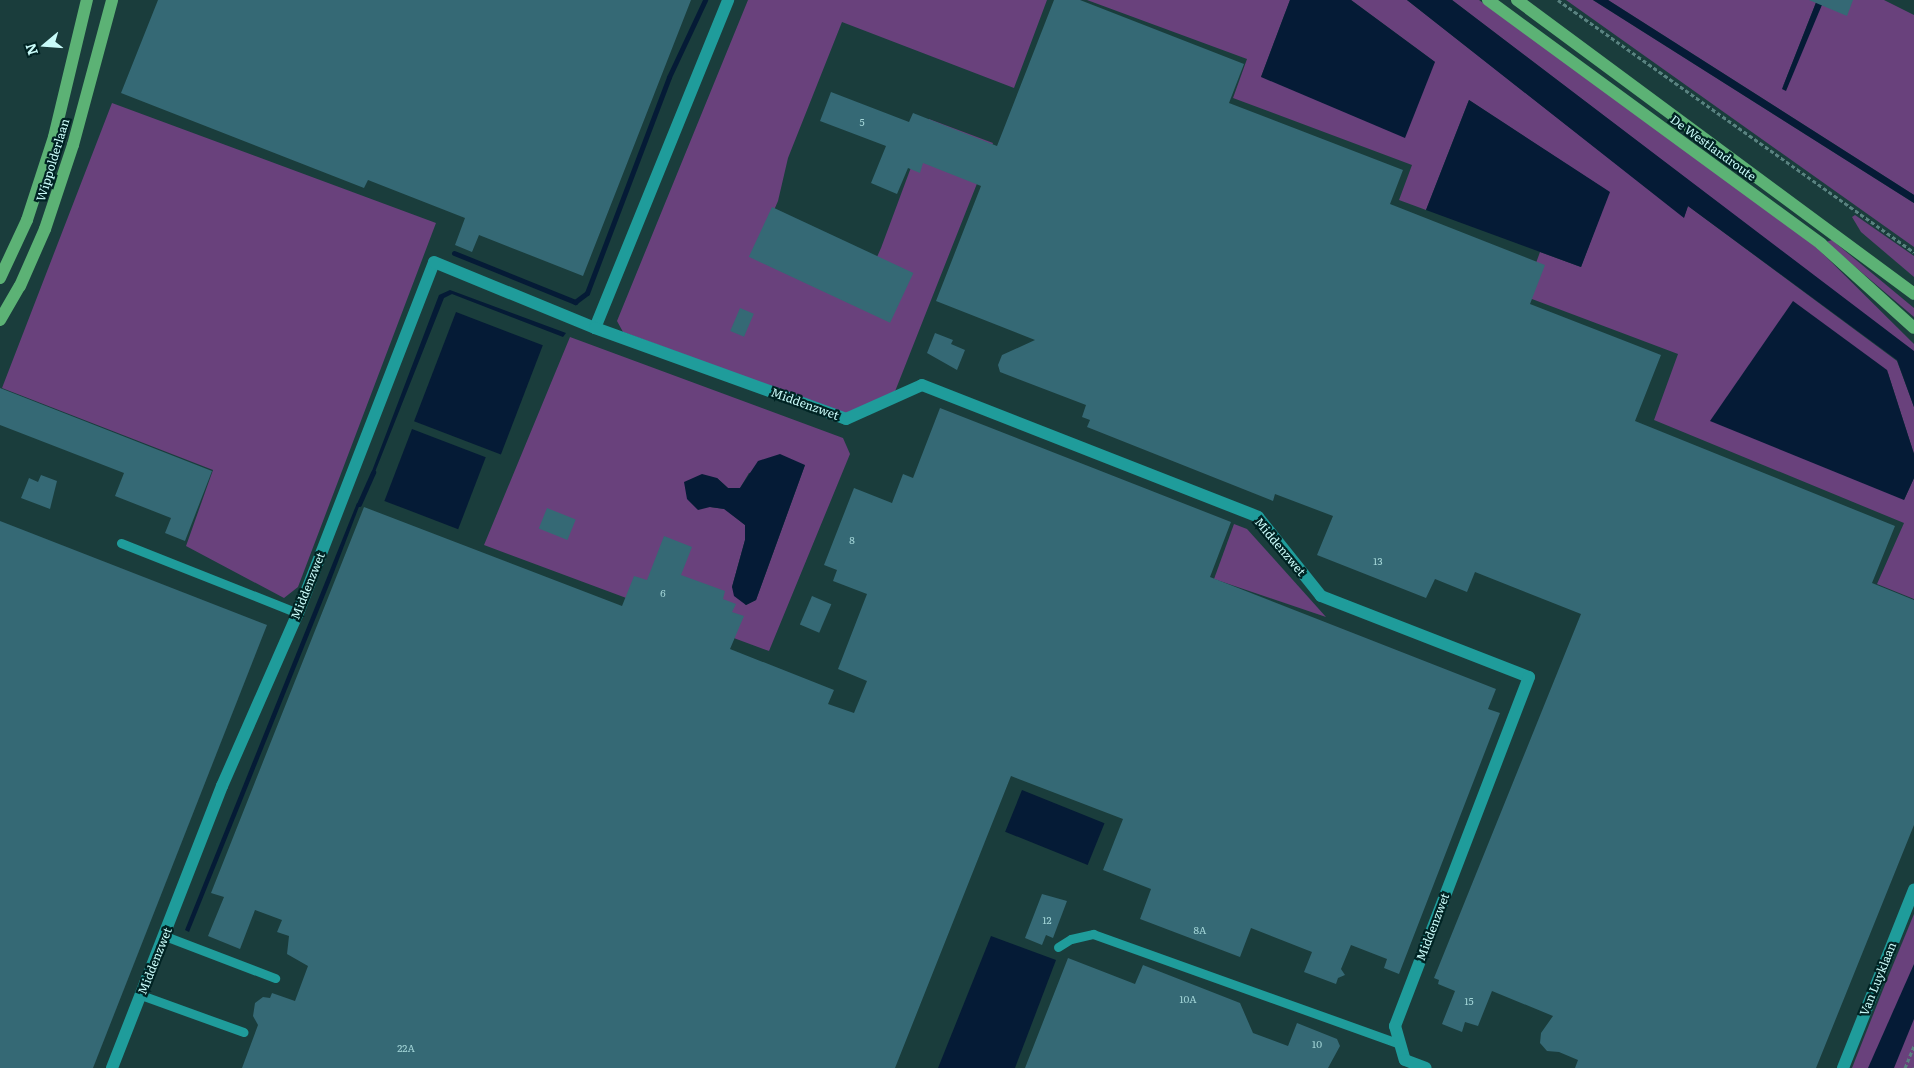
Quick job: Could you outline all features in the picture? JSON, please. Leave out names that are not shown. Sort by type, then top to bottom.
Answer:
[{"type":"main road","name":"Wippolderlaan","points":[[0,278],[27,220],[54,137],[86,0]]},
{"type":"main road","name":"Wippolderlaan","points":[[0,320],[20,286],[45,229],[73,145],[112,0]]},
{"type":"main road","name":"De Westlandroute","points":[[1488,0],[1821,244],[1914,328]]},
{"type":"main road","name":"De Westlandroute","points":[[1517,0],[1914,294]]},
{"type":"street","points":[[595,328],[728,0]]},
{"type":"street","name":"Middenzwet","points":[[112,1068],[222,786],[298,613],[434,262],[595,328],[846,419],[922,385],[1258,518],[1321,596],[1529,678],[1395,1026],[1405,1060],[1426,1068]]},
{"type":"street","name":"Van Luyklaan","points":[[1843,1068],[1914,890]]},
{"type":"lane","points":[[121,543],[298,613]]},
{"type":"lane","points":[[1058,947],[1071,940],[1093,934],[1400,1044]]},
{"type":"lane","points":[[165,936],[275,978]]},
{"type":"lane","points":[[141,996],[243,1032]]},
{"type":"path","points":[[1558,0],[1914,252]]},
{"type":"path","points":[[1905,1068],[1914,1046]]},
{"type":"shaded area","points":[[748,0],[1047,0],[1014,88],[842,22],[788,158],[778,201],[754,256],[857,302],[881,248],[929,119],[993,143],[894,394],[848,415],[623,332],[617,321]]},
{"type":"shaded area","points":[[1087,0],[1290,0],[1261,77],[1435,62],[1351,0],[1407,0],[1684,217],[1688,206],[1897,361],[1914,407],[1914,454],[1887,370],[1904,500],[1914,478],[1914,599],[1877,584],[1904,523],[1654,420],[1678,354],[1524,296],[1540,252],[1581,267],[1609,192],[1469,100],[1426,210],[1399,200],[1412,165],[1233,98],[1247,59]]},
{"type":"shaded area","points":[[1452,0],[1479,0],[1797,228],[1914,344],[1914,352]]},
{"type":"shaded area","points":[[1566,0],[1593,0],[1914,203],[1914,247]]},
{"type":"shaded area","points":[[1608,0],[1817,0],[1782,89],[1824,0],[1884,0],[1914,15],[1914,195]]},
{"type":"shaded area","points":[[112,103],[436,223],[298,587],[284,598],[186,546],[213,470],[2,388]]},
{"type":"shaded area","points":[[1855,215],[1914,256],[1914,277],[1861,232],[1852,217]]},
{"type":"shaded area","points":[[1832,240],[1914,308],[1914,317],[1826,242]]},
{"type":"shaded area","points":[[570,337],[843,438],[850,454],[769,651],[484,545]],"holes":[[[805,465],[756,600],[746,605],[732,587],[745,540],[745,525],[725,509],[710,507],[717,478],[728,488],[740,488],[749,473]]]},
{"type":"shaded area","points":[[1234,524],[1247,529],[1326,617],[1214,579]]},
{"type":"shaded area","points":[[1914,914],[1914,1068],[1852,1068],[1886,982]]},
{"type":"water","points":[[1290,0],[1351,0],[1435,62],[1405,138],[1261,77]]},
{"type":"water","points":[[1407,0],[1452,0],[1914,351],[1914,407],[1897,360],[1688,206],[1684,218]]},
{"type":"water","points":[[1593,0],[1608,0],[1914,195],[1914,203]]},
{"type":"water","points":[[1817,0],[1824,0],[1786,91],[1782,89]]},
{"type":"water","points":[[1469,100],[1610,192],[1581,267],[1426,210]]},
{"type":"water","points":[[450,290],[566,333],[563,337],[452,294],[444,298],[375,472],[372,471],[439,295]]},
{"type":"water","points":[[1793,301],[1887,370],[1914,454],[1914,478],[1904,500],[1710,421]]},
{"type":"water","points":[[456,312],[543,345],[501,455],[414,421]]},
{"type":"water","points":[[412,429],[486,457],[458,529],[384,501]]},
{"type":"water","points":[[780,454],[805,465],[756,600],[746,605],[734,596],[732,587],[745,540],[745,525],[724,509],[710,507],[698,510],[687,499],[684,482],[702,474],[717,478],[728,488],[740,488],[758,461]]},
{"type":"water","points":[[357,503],[360,504],[331,580],[189,932],[185,930]]},
{"type":"water","points":[[1022,790],[1105,823],[1088,865],[1005,832]]},
{"type":"water","points":[[991,936],[1056,960],[1015,1068],[938,1068]]},
{"type":"water","points":[[1914,964],[1914,1019],[1894,1068],[1868,1068]]},
{"type":"building","points":[[158,0],[691,0],[583,276],[479,235],[472,252],[455,245],[465,218],[368,180],[364,188],[121,93]]},
{"type":"building","points":[[1054,0],[1080,0],[1244,64],[1229,103],[1403,170],[1390,204],[1545,265],[1530,304],[1661,355],[1635,421],[1895,526],[1872,583],[1914,600],[1914,825],[1816,1068],[1575,1068],[1578,1060],[1559,1052],[1547,1051],[1540,1043],[1541,1033],[1553,1016],[1492,991],[1478,1026],[1465,1022],[1462,1032],[1442,1024],[1455,991],[1438,984],[1439,980],[1434,978],[1581,614],[1475,572],[1467,592],[1435,579],[1426,598],[1317,555],[1333,516],[1275,494],[1273,501],[1087,427],[1090,420],[1082,417],[1086,405],[1000,372],[998,365],[1002,355],[1035,340],[936,301],[981,186],[923,163],[920,173],[908,168],[897,194],[871,183],[886,146],[820,121],[831,92],[909,122],[913,113],[997,146]]},
{"type":"building","points":[[1809,0],[1853,0],[1847,16]]},
{"type":"building","points":[[772,207],[913,273],[890,323],[749,257]]},
{"type":"building","points":[[740,308],[754,314],[744,337],[730,331]]},
{"type":"building","points":[[935,333],[953,340],[951,344],[965,350],[957,370],[927,353]]},
{"type":"building","points":[[0,388],[212,471],[185,541],[165,533],[171,518],[115,496],[124,473],[0,425]]},
{"type":"building","points":[[940,408],[1231,522],[1210,577],[1496,689],[1488,709],[1500,713],[1399,974],[1384,968],[1387,959],[1351,945],[1341,969],[1345,975],[1338,978],[1336,984],[1304,972],[1312,952],[1251,928],[1240,957],[1140,919],[1151,889],[1103,870],[1123,819],[1011,776],[895,1068],[242,1068],[258,1025],[253,1016],[255,1003],[263,997],[270,998],[272,993],[295,1001],[308,966],[287,954],[289,936],[277,932],[282,920],[255,910],[240,949],[208,936],[224,897],[211,893],[364,507],[622,606],[634,576],[647,580],[664,536],[692,547],[681,575],[725,591],[723,599],[736,604],[732,612],[744,616],[730,649],[834,690],[828,704],[854,713],[867,681],[838,669],[867,594],[833,581],[837,570],[824,565],[854,488],[892,503],[903,474],[913,478]]},
{"type":"building","points":[[41,475],[57,481],[50,509],[21,498],[29,478],[38,482]]},
{"type":"building","points":[[547,508],[576,520],[568,540],[539,528]]},
{"type":"building","points":[[0,521],[267,625],[93,1068],[0,1068]]},
{"type":"building","points":[[812,596],[831,604],[819,633],[800,625]]},
{"type":"building","points":[[1042,894],[1067,901],[1053,938],[1046,935],[1042,945],[1025,938]]},
{"type":"building","points":[[1068,958],[1135,984],[1143,965],[1240,1003],[1253,1033],[1288,1046],[1297,1023],[1337,1039],[1340,1046],[1328,1068],[1025,1068]]},
{"type":"waterway","points":[[454,253],[575,302],[587,293],[669,77],[705,0]]},
{"type":"waterway","points":[[359,504],[373,472]]}]
